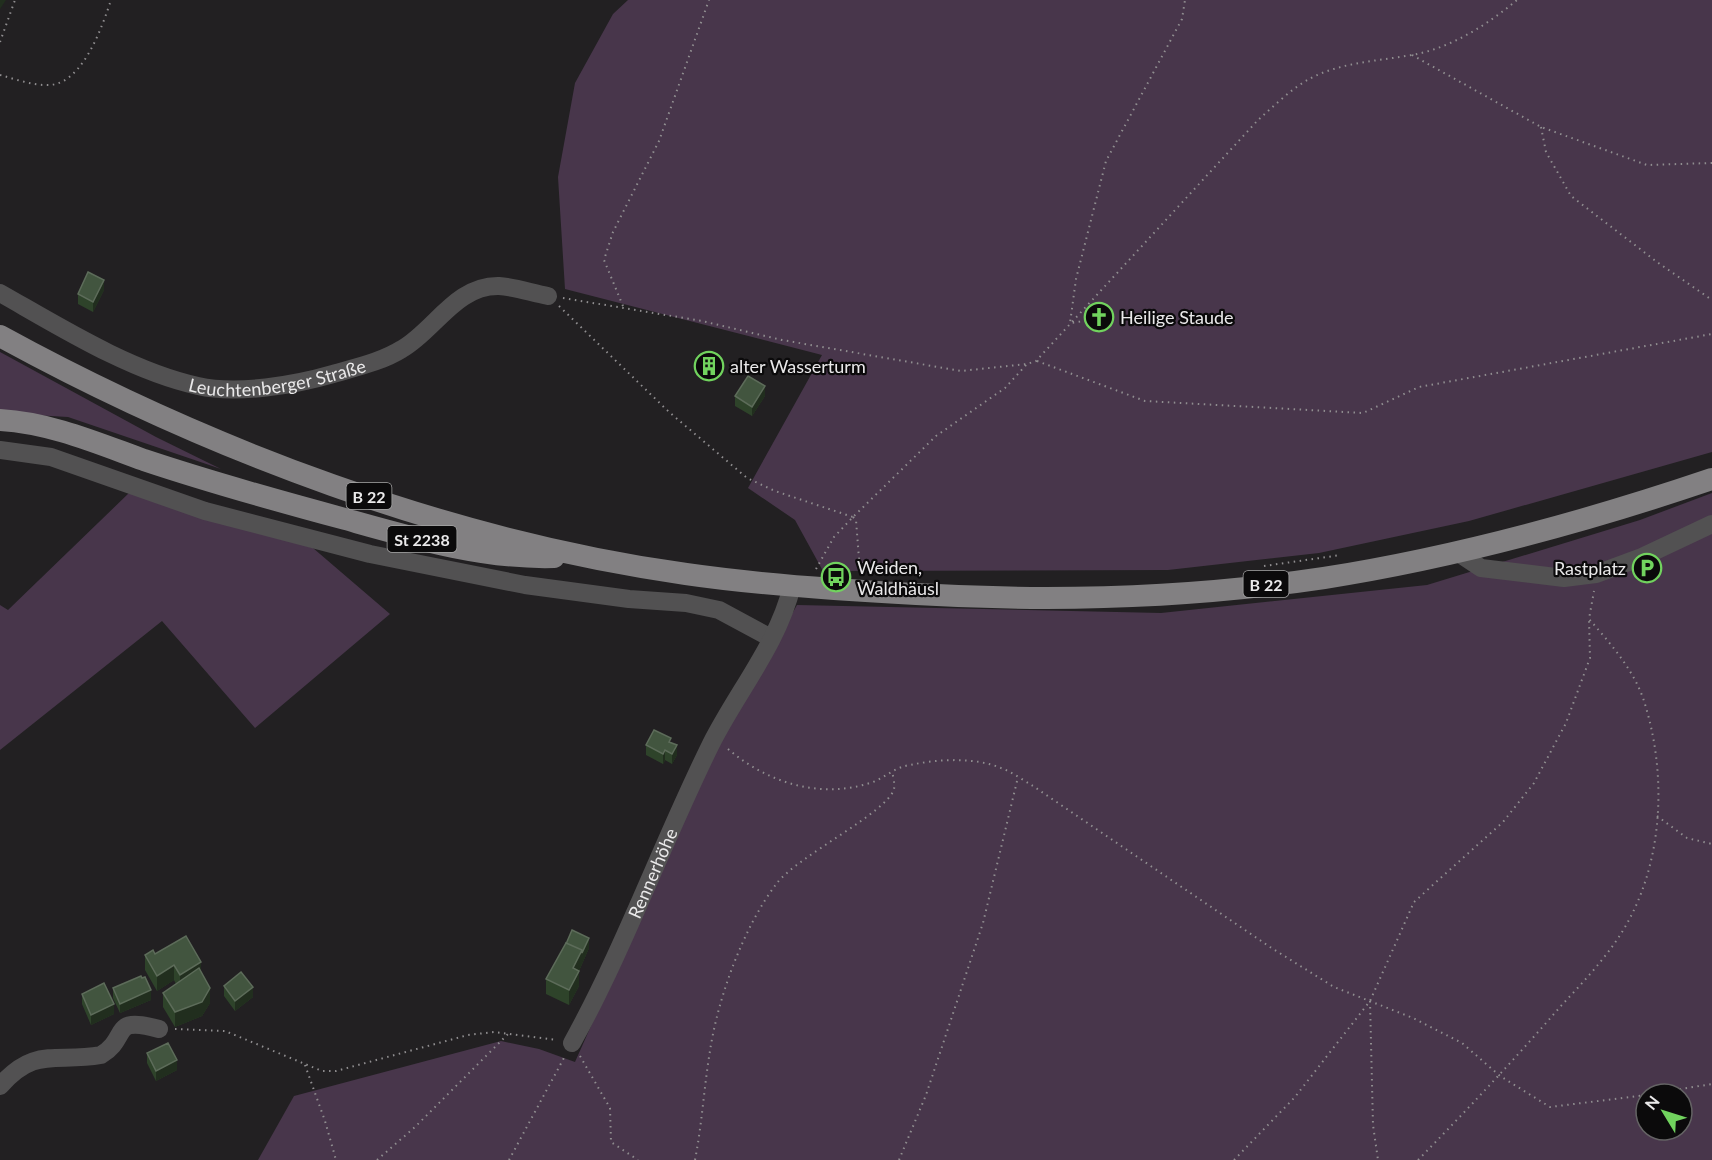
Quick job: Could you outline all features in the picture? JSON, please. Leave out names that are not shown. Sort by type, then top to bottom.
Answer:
[{"type":"main road","name":"B 22","points":[[0,336],[71,375],[297,473],[507,538],[589,557],[684,574],[800,587],[1002,598],[1065,599],[1189,592],[1323,578],[1457,552],[1601,516],[1712,479]]},
{"type":"main road","name":"St 2238","points":[[0,420],[49,427],[259,496],[456,547],[521,558],[589,557]]},
{"type":"street","name":"Leuchtenberger Straße","points":[[0,293],[110,352],[155,373],[199,386],[225,389],[309,381],[377,361],[419,338],[463,296],[477,289],[498,286],[548,296]]},
{"type":"street","points":[[0,450],[51,457],[205,510],[370,554],[525,585],[629,599],[686,603],[719,610],[771,638]]},
{"type":"street","points":[[1457,552],[1481,568],[1564,578],[1596,574],[1642,557],[1712,524]]},
{"type":"street","name":"Rennerhöhe","points":[[572,1043],[602,988],[714,738],[787,606],[800,587]]},
{"type":"street","points":[[0,1086],[22,1064],[36,1059],[101,1055],[107,1051],[119,1032],[129,1024],[138,1023],[159,1029]]},
{"type":"path","points":[[0,42],[15,0]]},
{"type":"path","points":[[0,75],[45,86],[65,79],[88,55],[111,0]]},
{"type":"path","points":[[623,306],[604,260],[612,232],[659,141],[709,0]]},
{"type":"path","points":[[1070,323],[1076,279],[1106,161],[1182,19],[1185,0]]},
{"type":"path","points":[[548,296],[623,306],[702,321],[782,340],[961,371],[1027,364],[1036,361],[1258,120],[1286,96],[1312,77],[1339,67],[1445,47],[1499,15],[1517,0]]},
{"type":"path","points":[[1412,55],[1541,127],[1647,165],[1712,163]]},
{"type":"path","points":[[1541,127],[1546,152],[1571,195],[1657,262],[1712,300]]},
{"type":"path","points":[[548,296],[669,412],[747,478],[776,491],[854,517],[859,559],[880,574]]},
{"type":"path","points":[[1070,323],[1092,320]]},
{"type":"path","points":[[1036,361],[1144,401],[1363,413],[1419,387],[1712,334]]},
{"type":"path","points":[[800,587],[834,537],[936,436],[1005,388],[1027,364]]},
{"type":"path","points":[[1264,566],[1348,554]]},
{"type":"path","points":[[1234,1160],[1295,1097],[1370,1001],[1414,902],[1503,822],[1534,783],[1566,723],[1590,658],[1589,619],[1596,574]]},
{"type":"path","points":[[1418,1160],[1500,1076],[1596,967],[1630,918],[1652,863],[1657,816],[1656,755],[1644,700],[1619,653],[1589,619]]},
{"type":"path","points":[[714,738],[746,765],[781,783],[808,789],[849,786],[874,781],[892,770],[943,761],[982,762],[1001,768],[1018,777],[1270,947],[1334,987],[1413,1018],[1461,1043],[1500,1076],[1550,1107],[1634,1096]]},
{"type":"path","points":[[695,1160],[710,1049],[730,976],[748,928],[778,882],[803,858],[847,831],[887,801],[894,789],[892,770]]},
{"type":"path","points":[[899,1160],[926,1095],[983,923],[1018,777]]},
{"type":"path","points":[[1657,816],[1687,838],[1712,844]]},
{"type":"path","points":[[1370,1001],[1373,1125],[1378,1160]]},
{"type":"path","points":[[159,1029],[225,1031],[322,1071],[336,1071],[468,1035],[509,1034],[572,1043]]},
{"type":"path","points":[[377,1160],[415,1127],[509,1034]]},
{"type":"path","points":[[509,1160],[572,1043]]},
{"type":"path","points":[[572,1043],[610,1108],[610,1142],[638,1160]]},
{"type":"path","points":[[305,1065],[336,1160]]},
{"type":"path","points":[[1694,1087],[1712,1084]]},
{"type":"shaded area","points":[[628,0],[1712,0],[1712,452],[1469,521],[1319,553],[1168,570],[823,571],[795,520],[748,488],[822,355],[565,289],[558,177],[575,83],[613,14]]},
{"type":"shaded area","points":[[0,352],[156,437],[221,469],[68,417],[0,413]]},
{"type":"shaded area","points":[[129,493],[313,548],[390,614],[255,728],[162,621],[0,750],[0,605],[8,610]]},
{"type":"shaded area","points":[[1712,493],[1712,1160],[258,1160],[294,1096],[501,1041],[539,1049],[575,1062],[707,765],[797,605],[1161,613],[1427,585],[1640,520]]},
{"type":"building","points":[[88,272],[104,280],[93,302],[78,294]]},
{"type":"building","points":[[708,354],[715,358],[709,369],[702,364]]},
{"type":"building","points":[[748,376],[765,386],[752,407],[735,396]]},
{"type":"building","points":[[654,730],[671,738],[669,742],[677,745],[672,754],[665,750],[663,754],[646,745]]},
{"type":"building","points":[[572,930],[589,938],[582,953],[582,950],[566,943]]},
{"type":"building","points":[[186,936],[201,962],[180,975],[174,965],[157,976],[145,955],[153,950],[155,954]]},
{"type":"building","points":[[566,943],[582,950],[573,968],[579,971],[569,990],[546,979]]},
{"type":"building","points":[[199,968],[210,988],[202,1002],[175,1012],[163,993]]},
{"type":"building","points":[[241,972],[253,987],[235,1001],[224,986]]},
{"type":"building","points":[[141,976],[145,977],[151,990],[120,1004],[113,988]]},
{"type":"building","points":[[104,983],[114,1004],[91,1015],[82,994]]},
{"type":"building","points":[[168,1043],[177,1060],[156,1071],[147,1053]]},
{"type":"place","name":"Heilige Staude","points":[[1099,317]]},
{"type":"place","name":"alter Wasserturm","points":[[709,366]]},
{"type":"place","name":"Rastplatz","points":[[1647,568]]},
{"type":"place","name":"Weiden, Waldhäusl","points":[[836,577]]}]
